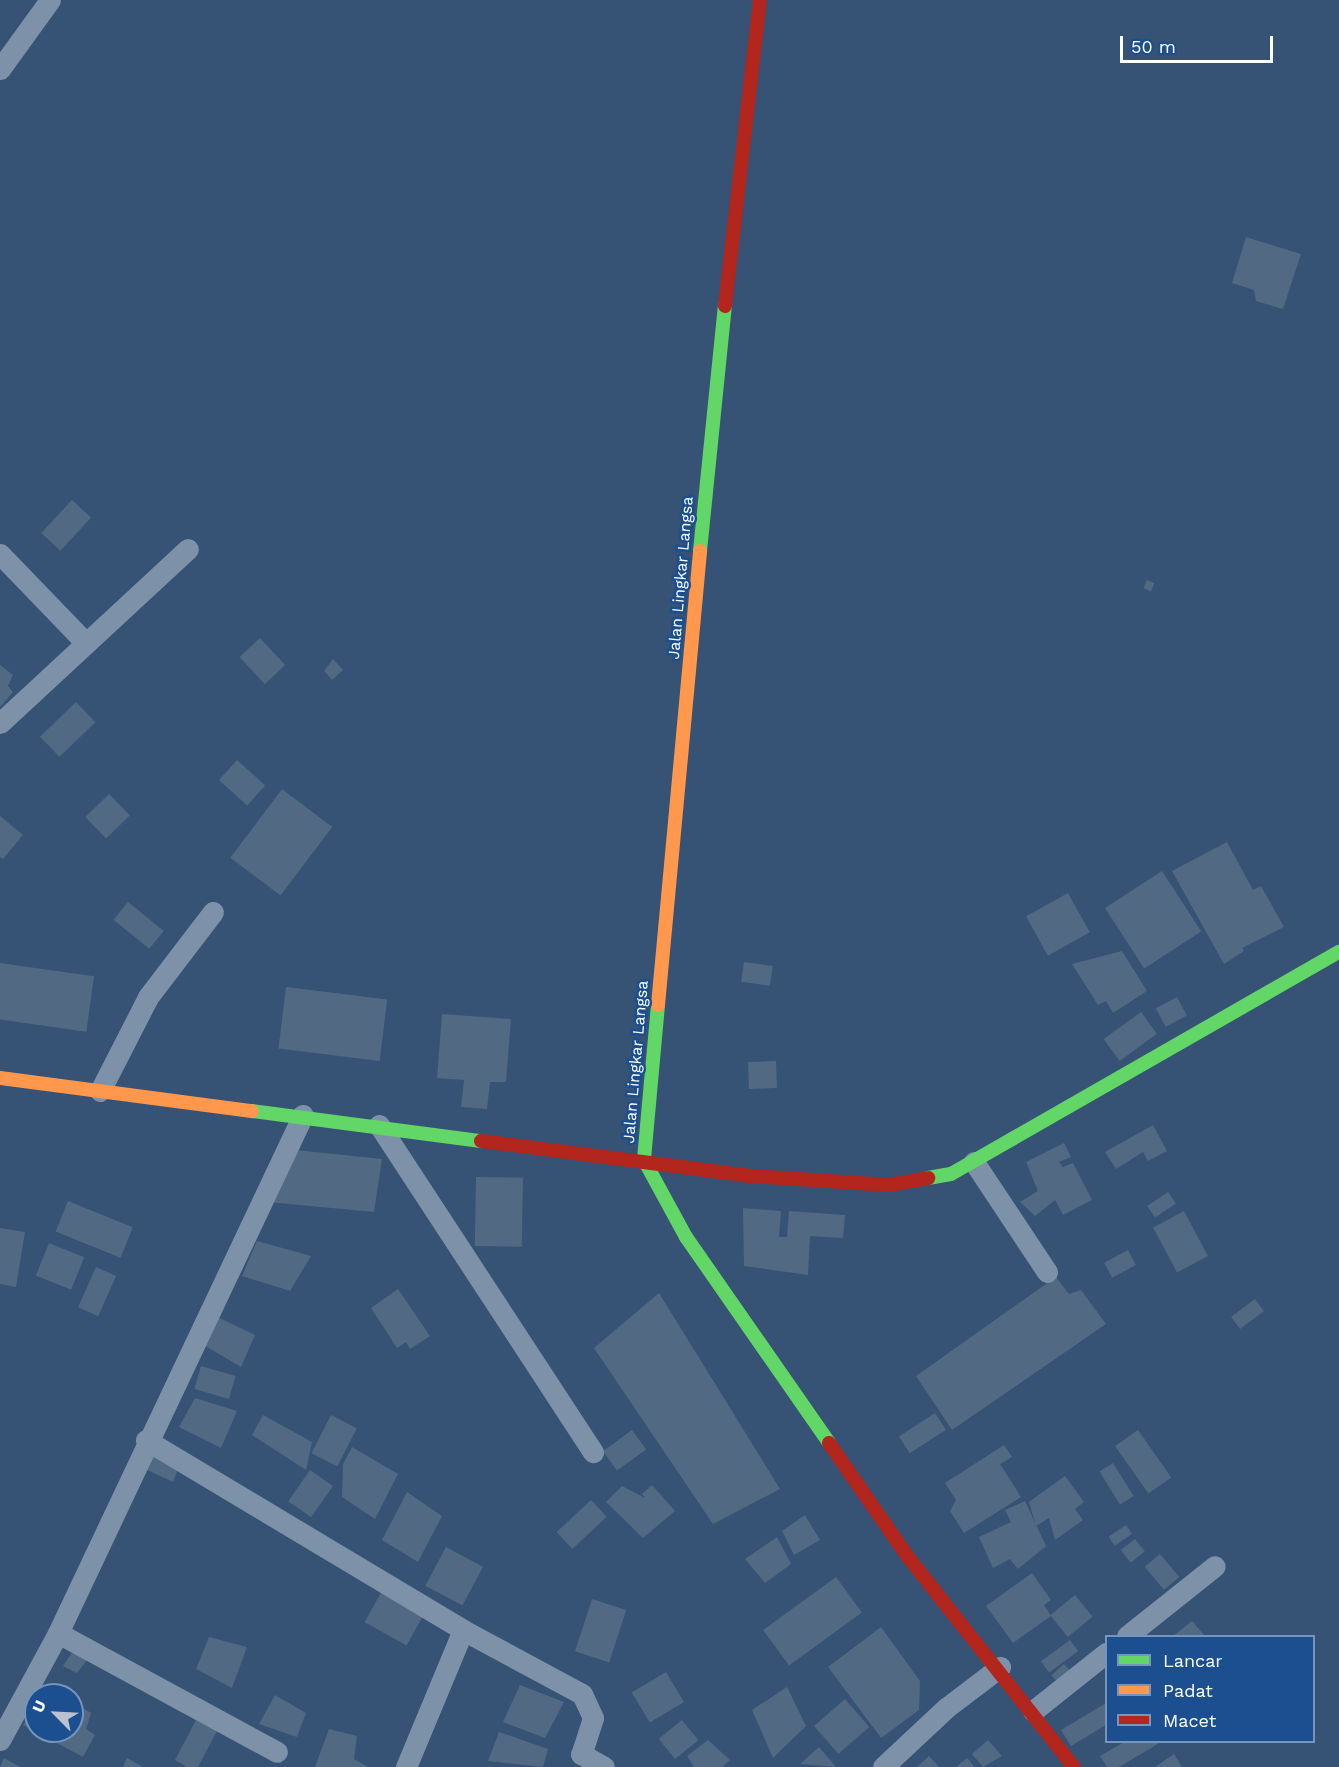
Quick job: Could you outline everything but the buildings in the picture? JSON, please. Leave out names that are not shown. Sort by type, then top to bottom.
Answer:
[{"type":"main road","name":"Jalan Lingkar Langsa","points":[[644,1160],[714,400],[760,0]]},
{"type":"main road","points":[[0,1078],[858,1186],[951,1174],[1339,952]]},
{"type":"main road","points":[[644,1160],[686,1237],[908,1557],[1000,1667],[1074,1767]]},
{"type":"street","points":[[0,69],[50,0]]},
{"type":"street","points":[[0,723],[188,549]]},
{"type":"street","points":[[0,554],[86,643]]},
{"type":"street","points":[[100,1091],[148,997],[213,912]]},
{"type":"street","points":[[0,1740],[58,1634],[146,1440],[303,1115]]},
{"type":"street","points":[[379,1125],[593,1452]]},
{"type":"street","points":[[974,1162],[1047,1272]]},
{"type":"street","points":[[146,1440],[463,1630],[586,1697],[593,1718],[578,1761],[604,1767]]},
{"type":"street","points":[[1128,1635],[1215,1566]]},
{"type":"street","points":[[406,1767],[463,1630]]},
{"type":"street","points":[[58,1634],[277,1752]]},
{"type":"street","points":[[1033,1711],[1105,1655]]},
{"type":"street","points":[[883,1767],[946,1708],[1000,1667]]},
{"type":"traffic: fast","points":[[700,551],[725,306]]},
{"type":"traffic: fast","points":[[928,1178],[951,1174],[1339,952]]},
{"type":"traffic: fast","points":[[658,1005],[644,1160],[686,1237],[829,1443]]},
{"type":"traffic: fast","points":[[252,1111],[481,1141]]},
{"type":"traffic: slow","points":[[658,1005],[700,551]]},
{"type":"traffic: slow","points":[[0,1078],[252,1111]]},
{"type":"traffic: jam","points":[[725,306],[760,0]]},
{"type":"traffic: jam","points":[[481,1141],[749,1176],[889,1185],[928,1178]]},
{"type":"traffic: jam","points":[[829,1443],[908,1557],[1074,1767]]}]
